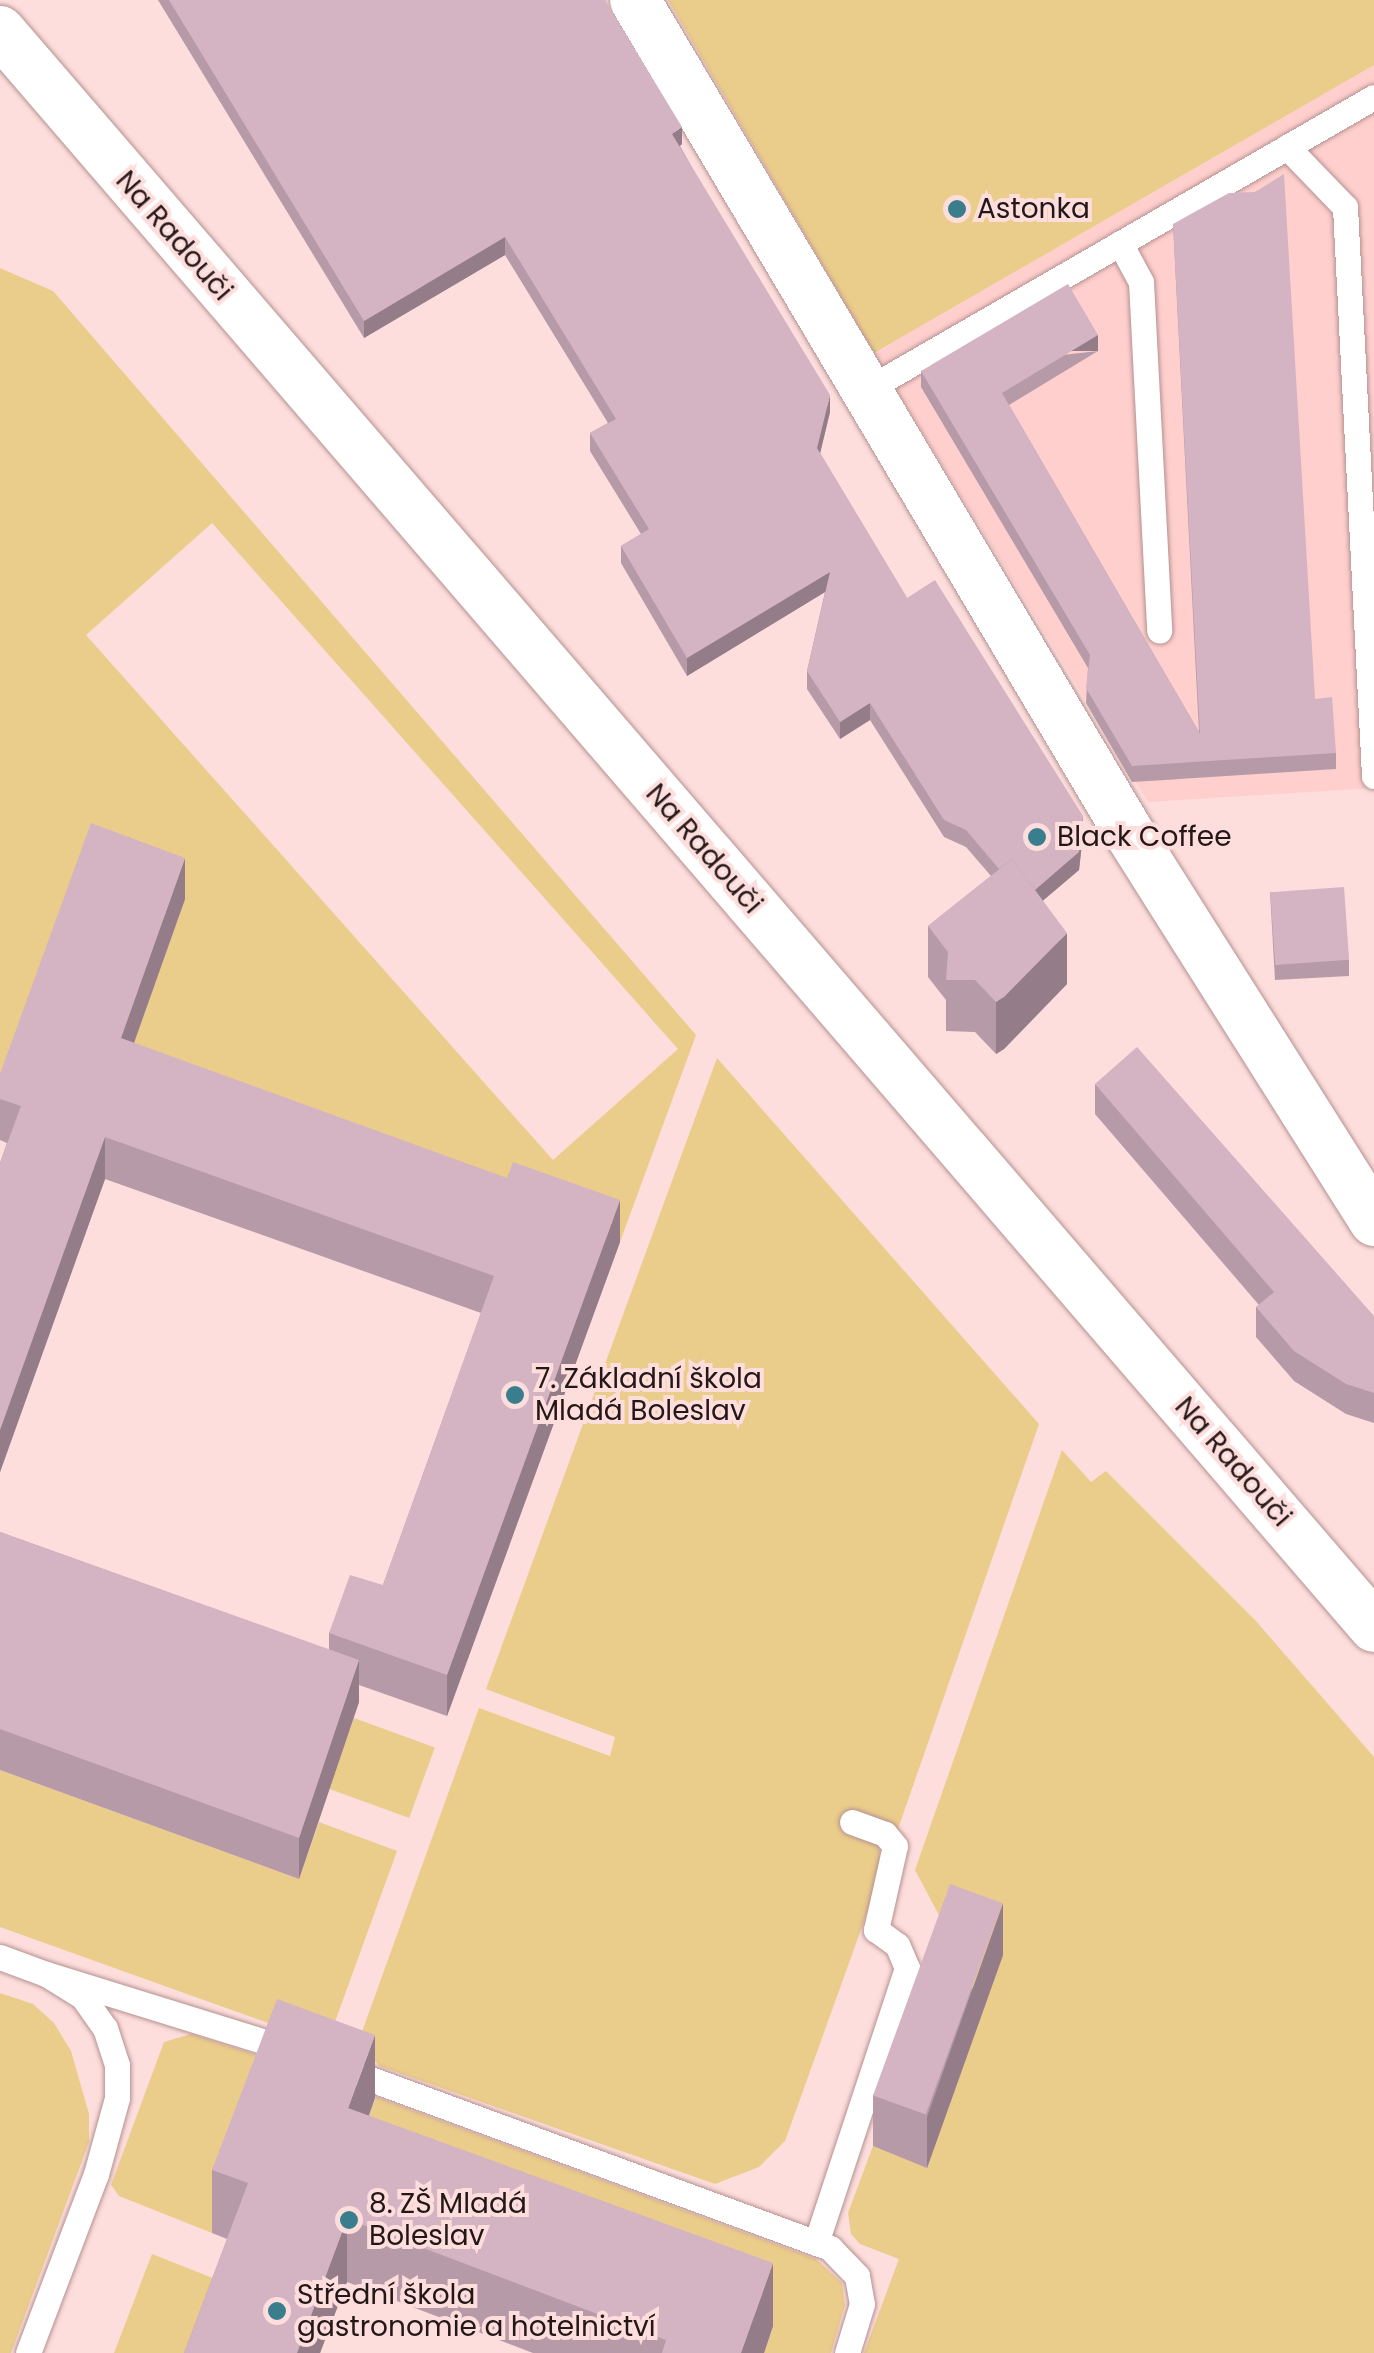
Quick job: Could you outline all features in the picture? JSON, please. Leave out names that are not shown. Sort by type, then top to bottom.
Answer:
[{"type":"street","points":[[635,0],[1126,828],[1374,1221]]},
{"type":"street","name":"Na Radouči","points":[[0,31],[16,82],[1374,1628]]},
{"type":"lane","points":[[866,390],[1374,97]]},
{"type":"lane","points":[[1287,147],[1345,207],[1374,776]]},
{"type":"lane","points":[[1120,243],[1141,282],[1159,631]]},
{"type":"lane","points":[[816,2243],[907,1968],[897,1945],[876,1930],[895,1846],[885,1834],[852,1822]]},
{"type":"lane","points":[[0,1958],[208,2020],[816,2243],[858,2276],[862,2304],[847,2353]]},
{"type":"lane","points":[[28,2353],[96,2174],[117,2098],[117,2065],[106,2028],[83,1997],[46,1974]]},
{"type":"shaded area","name":"Astonka","points":[[668,0],[1374,0],[1374,65],[874,353]]},
{"type":"shaded area","points":[[1374,65],[1374,788],[1148,802],[874,353]]},
{"type":"shaded area","points":[[0,268],[53,291],[696,1035],[620,1242],[513,1204],[0,1115]],"holes":[[[212,523],[678,1049],[553,1160],[86,635]]]},
{"type":"shaded area","points":[[717,1058],[1039,1424],[898,1829],[856,1814],[879,1847],[881,1874],[785,2141],[759,2167],[715,2184],[379,2066],[359,2040],[479,1708],[610,1756],[615,1737],[486,1689]]},
{"type":"shaded area","points":[[1062,1450],[1091,1482],[1106,1471],[1255,1620],[1374,1757],[1374,2353],[864,2353],[899,2259],[860,2244],[851,2234],[848,2213],[873,2146],[927,2167],[950,1936],[915,1870]]},
{"type":"shaded area","points":[[354,1718],[435,1747],[409,1818],[328,1788]]},
{"type":"shaded area","points":[[0,1770],[299,1879],[319,1822],[397,1851],[332,2030],[310,2038],[0,1927]]},
{"type":"shaded area","points":[[0,1993],[33,2004],[54,2023],[71,2051],[89,2114],[89,2142],[11,2353],[0,2353]]},
{"type":"shaded area","points":[[191,2034],[277,2061],[212,2233],[119,2196],[111,2185],[164,2042]]},
{"type":"shaded area","points":[[376,2097],[816,2259],[842,2283],[845,2305],[831,2353],[764,2353],[773,2327],[345,2182]]},
{"type":"shaded area","points":[[152,2254],[233,2286],[208,2353],[114,2353]]},
{"type":"building","points":[[169,0],[605,0],[682,127],[672,134],[830,395],[817,448],[907,598],[935,580],[1083,816],[1079,852],[1035,890],[1012,859],[999,869],[966,830],[944,820],[870,703],[840,722],[807,671],[830,572],[687,658],[621,546],[649,529],[590,433],[616,419],[505,237],[364,321]]},
{"type":"building","points":[[1284,174],[1315,699],[1332,697],[1336,753],[1132,766],[1086,688],[1090,655],[921,371],[1068,284],[1098,335],[1002,393],[1200,734],[1173,224],[1229,193],[1255,192]]},
{"type":"building","points":[[91,823],[185,858],[121,1038],[507,1178],[513,1162],[620,1200],[447,1675],[329,1633],[350,1575],[383,1585],[494,1276],[105,1137],[0,1430],[0,1163],[21,1106],[0,1099],[0,1074]]},
{"type":"building","points":[[1012,859],[1067,933],[996,1002],[975,980],[946,980],[948,952],[928,926]]},
{"type":"building","points":[[1344,887],[1349,960],[1275,965],[1270,892]]},
{"type":"building","points":[[1137,1047],[1374,1316],[1374,1393],[1346,1384],[1294,1351],[1256,1307],[1274,1292],[1095,1084]]},
{"type":"building","points":[[0,1532],[359,1660],[299,1838],[0,1729]]},
{"type":"building","points":[[950,1884],[1003,1903],[926,2115],[873,2095]]},
{"type":"building","points":[[277,1999],[375,2035],[348,2108],[773,2263],[741,2353],[662,2353],[666,2340],[347,2219],[297,2353],[184,2353],[248,2183],[212,2170]]},
{"type":"place","name":"Astonka","points":[[957,209]]},
{"type":"place","name":"Black Coffee","points":[[1037,837]]},
{"type":"place","name":"7. Základní škola Mladá Boleslav","points":[[515,1395]]},
{"type":"place","name":"8. ZŠ Mladá Boleslav","points":[[349,2220]]},
{"type":"place","name":"Střední škola gastronomie a hotelnictví","points":[[277,2311]]}]
